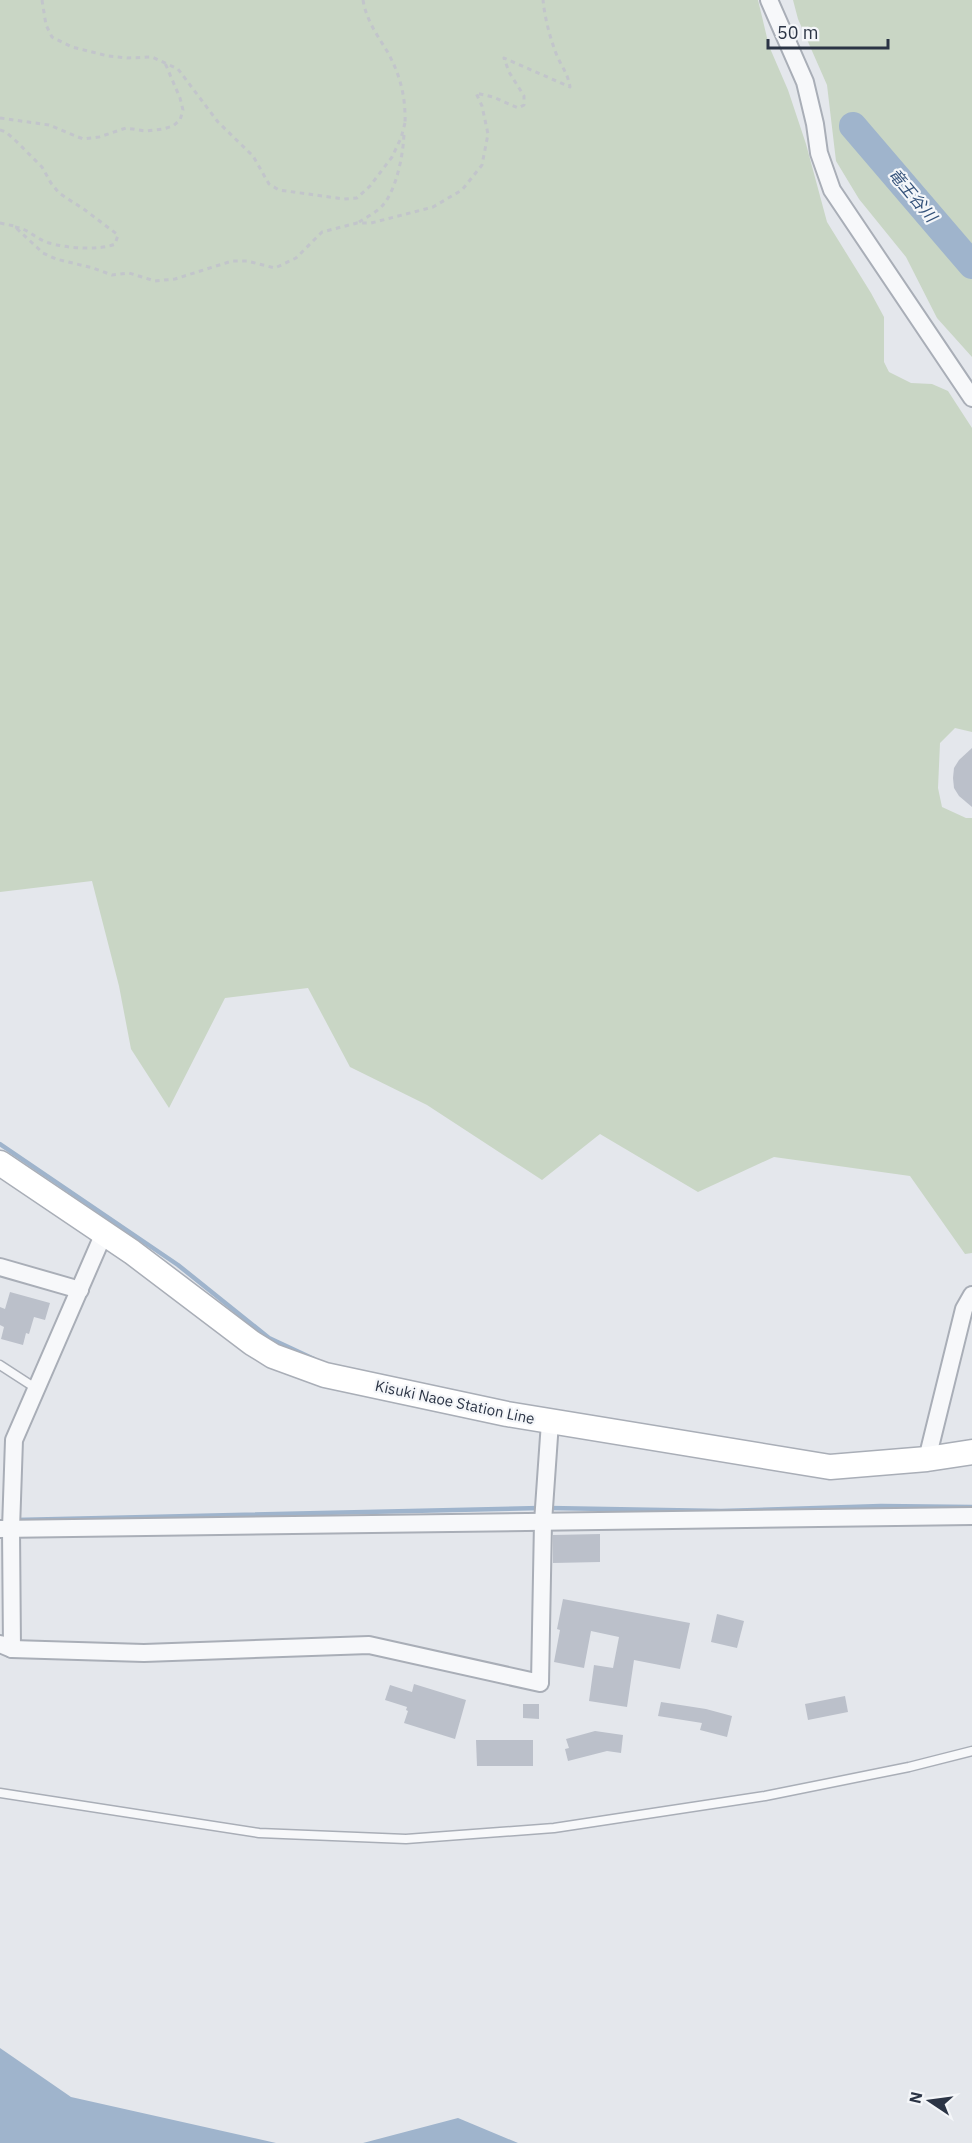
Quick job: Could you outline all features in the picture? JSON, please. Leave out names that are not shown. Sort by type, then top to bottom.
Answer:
[{"type":"main road","name":"Kisuki Naoe Station Line","points":[[0,1163],[104,1233],[252,1344],[273,1356],[324,1375],[550,1422],[831,1467],[927,1459],[972,1452]]},
{"type":"street","points":[[769,0],[805,82],[819,153],[832,190],[972,398]]},
{"type":"street","points":[[104,1233],[14,1440],[5,1529],[6,1646],[144,1653],[369,1646],[540,1683],[543,1522],[550,1422]]},
{"type":"street","points":[[0,1267],[80,1290]]},
{"type":"street","points":[[927,1459],[964,1309],[972,1295]]},
{"type":"street","points":[[5,1529],[972,1516]]},
{"type":"lane","points":[[0,1365],[37,1389]]},
{"type":"lane","points":[[0,1793],[259,1833],[406,1839],[554,1828],[765,1796],[909,1767],[972,1751]]},
{"type":"path","points":[[42,0],[46,25],[52,37],[72,47],[108,56],[152,57],[178,69],[218,122],[253,156],[269,184],[279,190],[344,199],[357,198],[370,186],[392,157],[405,123]]},
{"type":"path","points":[[357,223],[382,206],[387,197],[399,164],[405,123],[403,89],[388,54],[368,20],[363,0]]},
{"type":"path","points":[[14,226],[43,253],[56,259],[112,275],[129,273],[154,281],[197,274],[232,261],[247,261],[275,268],[296,258],[322,232],[357,223],[371,223],[433,207],[462,190],[482,165],[488,134],[482,106],[476,93],[493,97],[518,108],[524,105],[524,96],[509,72],[504,58],[570,87],[567,74],[551,40],[543,0]]},
{"type":"path","points":[[0,118],[49,125],[83,140],[126,128],[145,131],[173,126],[180,120],[183,110],[170,72],[164,62]]},
{"type":"path","points":[[0,130],[6,132],[42,167],[59,193],[117,236],[115,244],[106,248],[91,249],[51,244],[25,228],[0,223]]},
{"type":"green space","points":[[0,0],[758,0],[769,46],[788,90],[806,144],[827,222],[884,317],[884,362],[889,372],[911,383],[932,384],[948,391],[972,428],[972,732],[955,728],[940,743],[938,788],[942,807],[966,818],[972,818],[972,1253],[965,1254],[910,1176],[774,1157],[698,1192],[600,1134],[542,1180],[427,1105],[350,1067],[308,988],[225,998],[169,1108],[131,1049],[119,986],[92,881],[0,892]]},
{"type":"green space","points":[[793,0],[972,0],[972,357],[937,318],[906,257],[859,199],[836,161],[827,85],[798,19]]},
{"type":"water","points":[[0,2048],[71,2097],[276,2143],[0,2143]]},
{"type":"water","points":[[458,2118],[518,2143],[363,2143]]},
{"type":"building","points":[[972,748],[972,807],[959,796],[954,788],[953,778],[954,768],[959,760]]},
{"type":"building","points":[[10,1292],[50,1303],[45,1320],[34,1317],[23,1345],[1,1339],[4,1327],[0,1325],[0,1307],[5,1309]]},
{"type":"building","points":[[600,1534],[600,1562],[553,1563],[553,1535]]},
{"type":"building","points":[[563,1599],[690,1623],[680,1669],[634,1660],[627,1707],[589,1701],[594,1665],[613,1668],[619,1637],[591,1631],[584,1668],[554,1662]]},
{"type":"building","points":[[717,1614],[744,1621],[737,1648],[711,1642]]},
{"type":"building","points":[[414,1684],[466,1700],[455,1739],[404,1723],[407,1707],[385,1700],[390,1685],[412,1692]]},
{"type":"building","points":[[845,1696],[848,1712],[808,1720],[805,1704]]},
{"type":"building","points":[[661,1702],[706,1709],[732,1716],[727,1737],[700,1730],[702,1723],[658,1716]]},
{"type":"building","points":[[523,1704],[539,1704],[539,1719],[523,1718]]},
{"type":"building","points":[[595,1731],[623,1735],[621,1753],[607,1751],[568,1761],[565,1749],[569,1748],[566,1739]]},
{"type":"building","points":[[476,1740],[533,1740],[533,1766],[477,1766]]},
{"type":"waterway","name":"竜王谷川","points":[[853,126],[972,265]]},
{"type":"waterway","points":[[0,1144],[178,1265],[269,1338],[314,1359]]},
{"type":"waterway","points":[[549,1508],[721,1511],[881,1506],[972,1507]]},
{"type":"waterway","points":[[15,1520],[540,1508]]}]
